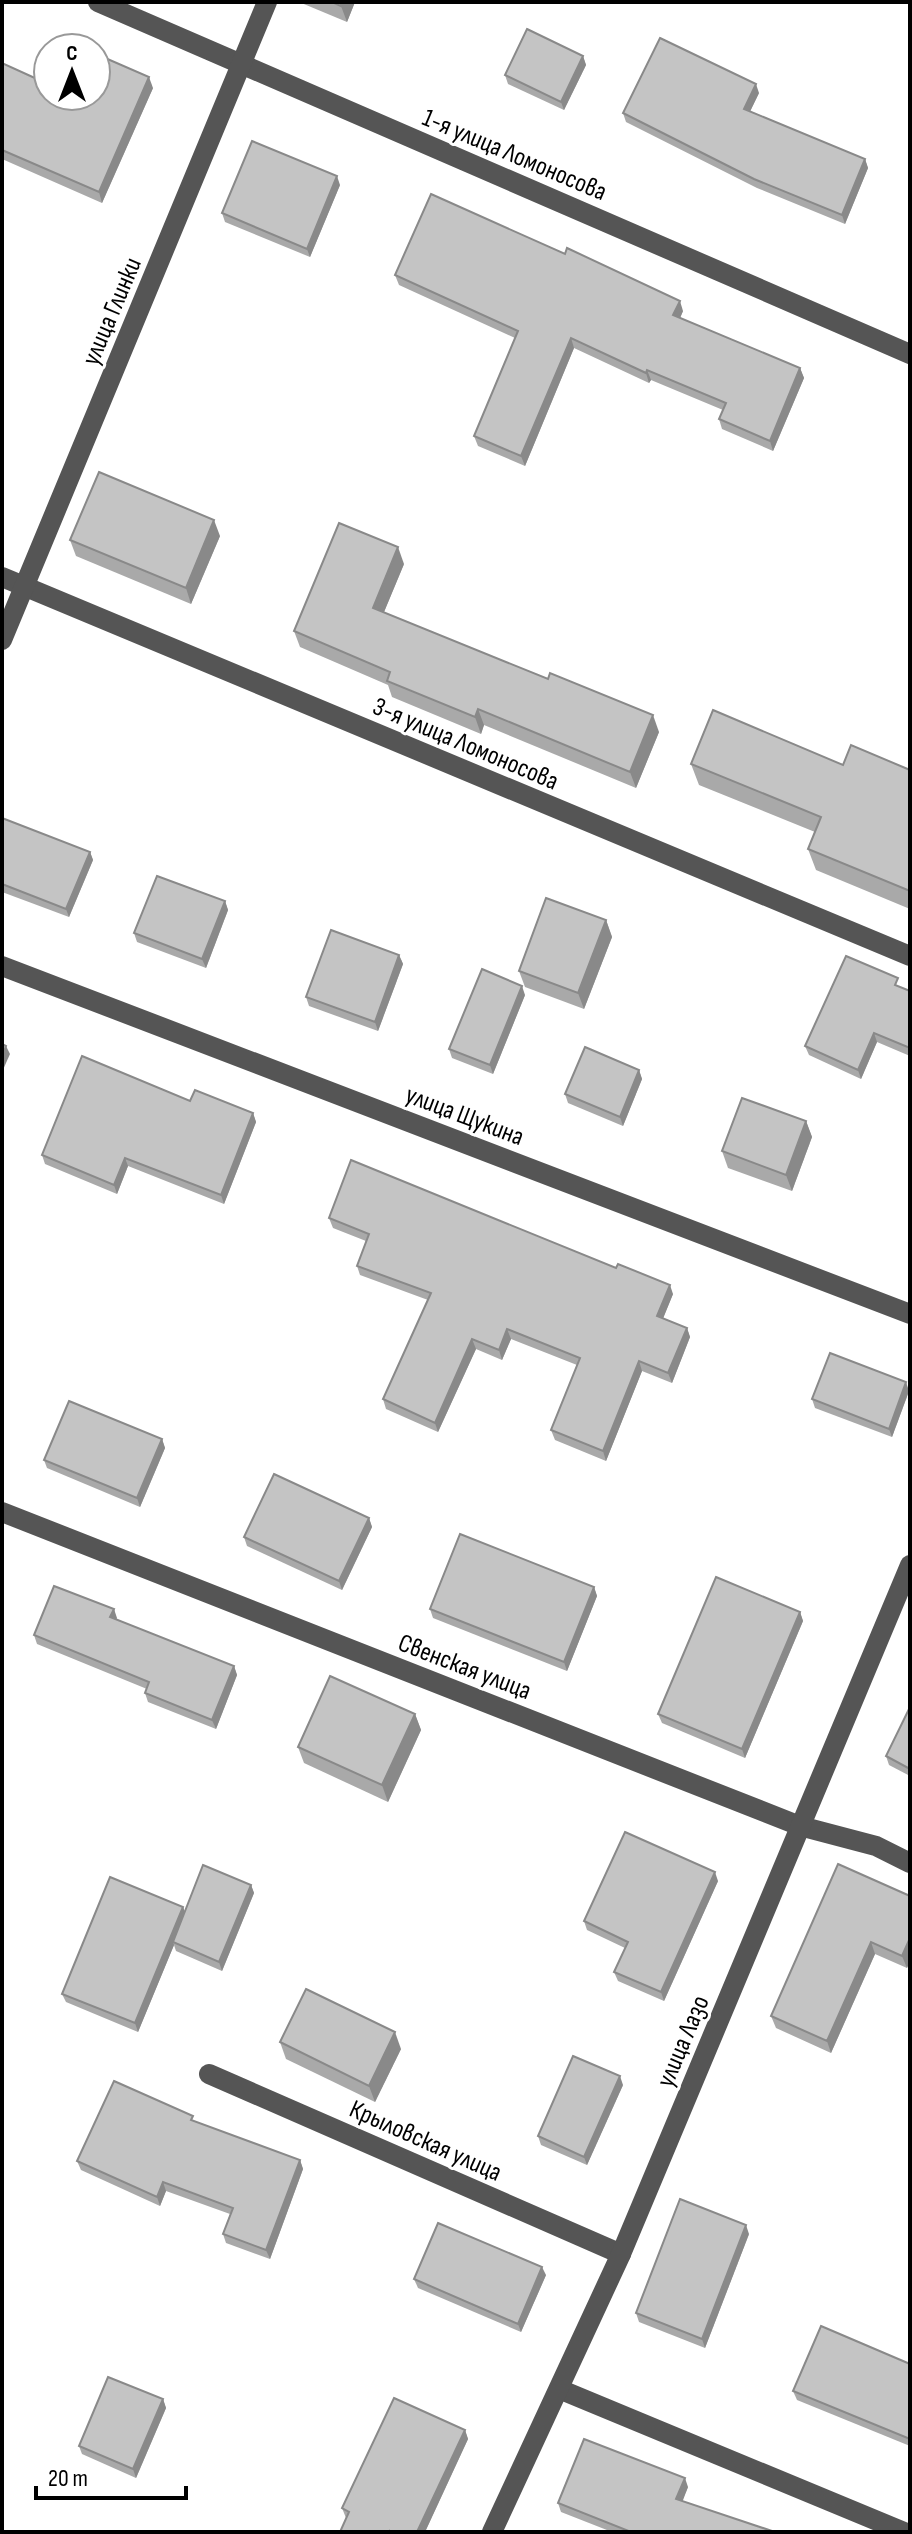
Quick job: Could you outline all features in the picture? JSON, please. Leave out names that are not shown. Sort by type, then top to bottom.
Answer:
[{"type":"street","name":"1-я улица Ломоносова","points":[[98,2],[910,354]]},
{"type":"street","name":"улица Глинки","points":[[2,640],[267,2]]},
{"type":"street","name":"3-я улица Ломоносова","points":[[2,577],[910,956]]},
{"type":"street","name":"улица Щукина","points":[[2,966],[910,1314]]},
{"type":"street","name":"Свенская улица","points":[[2,1512],[800,1826],[876,1846],[910,1863]]},
{"type":"street","name":"улица Лазо","points":[[492,2532],[621,2254],[910,1565]]},
{"type":"street","name":"Крыловская улица","points":[[209,2074],[621,2254]]},
{"type":"street","points":[[559,2389],[904,2532]]},
{"type":"building","points":[[527,29],[583,56],[561,102],[505,75]]},
{"type":"building","points":[[660,38],[756,84],[744,109],[865,159],[842,215],[754,179],[623,113]]},
{"type":"building","points":[[112,61],[149,77],[99,192],[2,150],[2,63],[32,77],[32,112],[112,112]]},
{"type":"building","points":[[252,141],[337,176],[307,249],[222,213]]},
{"type":"building","points":[[431,194],[565,254],[567,248],[680,301],[673,315],[800,368],[770,441],[719,419],[726,403],[647,370],[646,373],[571,338],[521,456],[474,436],[518,331],[395,275]]},
{"type":"building","points":[[99,472],[214,520],[186,588],[70,540]]},
{"type":"building","points":[[339,523],[398,547],[373,608],[548,679],[550,673],[653,715],[630,772],[478,709],[475,717],[387,681],[390,672],[294,631]]},
{"type":"building","points":[[713,710],[843,765],[851,745],[910,770],[910,891],[808,849],[821,817],[691,764]]},
{"type":"building","points":[[2,818],[90,852],[66,909],[2,884]]},
{"type":"building","points":[[157,876],[225,901],[202,959],[134,933]]},
{"type":"building","points":[[546,898],[606,920],[578,993],[519,971]]},
{"type":"building","points":[[331,930],[399,955],[375,1022],[306,997]]},
{"type":"building","points":[[846,956],[898,978],[895,985],[910,991],[910,1048],[874,1033],[858,1070],[805,1046]]},
{"type":"building","points":[[482,969],[522,986],[490,1065],[449,1049]]},
{"type":"building","points":[[585,1047],[639,1070],[620,1117],[565,1094]]},
{"type":"building","points":[[82,1056],[190,1101],[195,1090],[253,1113],[221,1195],[125,1158],[114,1185],[42,1155]]},
{"type":"building","points":[[742,1098],[806,1121],[786,1175],[722,1151]]},
{"type":"building","points":[[351,1160],[616,1268],[618,1264],[670,1285],[657,1316],[687,1328],[668,1373],[639,1361],[603,1451],[551,1430],[580,1358],[507,1329],[499,1350],[472,1339],[435,1423],[383,1399],[431,1293],[357,1266],[369,1234],[329,1218]]},
{"type":"building","points":[[830,1353],[906,1382],[889,1429],[812,1399]]},
{"type":"building","points":[[69,1401],[162,1439],[137,1498],[44,1460]]},
{"type":"building","points":[[274,1474],[369,1518],[339,1581],[244,1537]]},
{"type":"building","points":[[460,1534],[594,1587],[564,1662],[430,1609]]},
{"type":"building","points":[[716,1577],[800,1612],[742,1749],[658,1714]]},
{"type":"building","points":[[54,1586],[114,1609],[110,1617],[234,1666],[212,1720],[145,1693],[149,1682],[34,1635]]},
{"type":"building","points":[[330,1676],[415,1714],[382,1785],[298,1747]]},
{"type":"building","points":[[910,1707],[910,1769],[886,1756]]},
{"type":"building","points":[[625,1832],[715,1872],[661,1992],[614,1972],[628,1942],[584,1921]]},
{"type":"building","points":[[838,1864],[910,1896],[910,1938],[902,1956],[871,1942],[827,2041],[771,2016]]},
{"type":"building","points":[[203,1865],[251,1885],[219,1962],[173,1942]]},
{"type":"building","points":[[110,1877],[183,1907],[135,2023],[62,1994]]},
{"type":"building","points":[[306,1989],[395,2032],[369,2086],[280,2042]]},
{"type":"building","points":[[573,2056],[620,2076],[584,2157],[538,2136]]},
{"type":"building","points":[[114,2081],[193,2116],[191,2120],[300,2160],[266,2250],[223,2234],[233,2208],[163,2182],[157,2197],[77,2161]]},
{"type":"building","points":[[680,2199],[746,2225],[702,2339],[636,2313]]},
{"type":"building","points":[[438,2223],[542,2267],[518,2324],[414,2279]]},
{"type":"building","points":[[821,2326],[910,2364],[910,2439],[793,2391]]},
{"type":"building","points":[[108,2377],[163,2399],[133,2469],[79,2446]]},
{"type":"building","points":[[394,2398],[465,2430],[417,2532],[340,2532],[349,2512],[342,2508]]},
{"type":"building","points":[[584,2439],[685,2478],[676,2499],[775,2532],[631,2532],[558,2503]]}]
